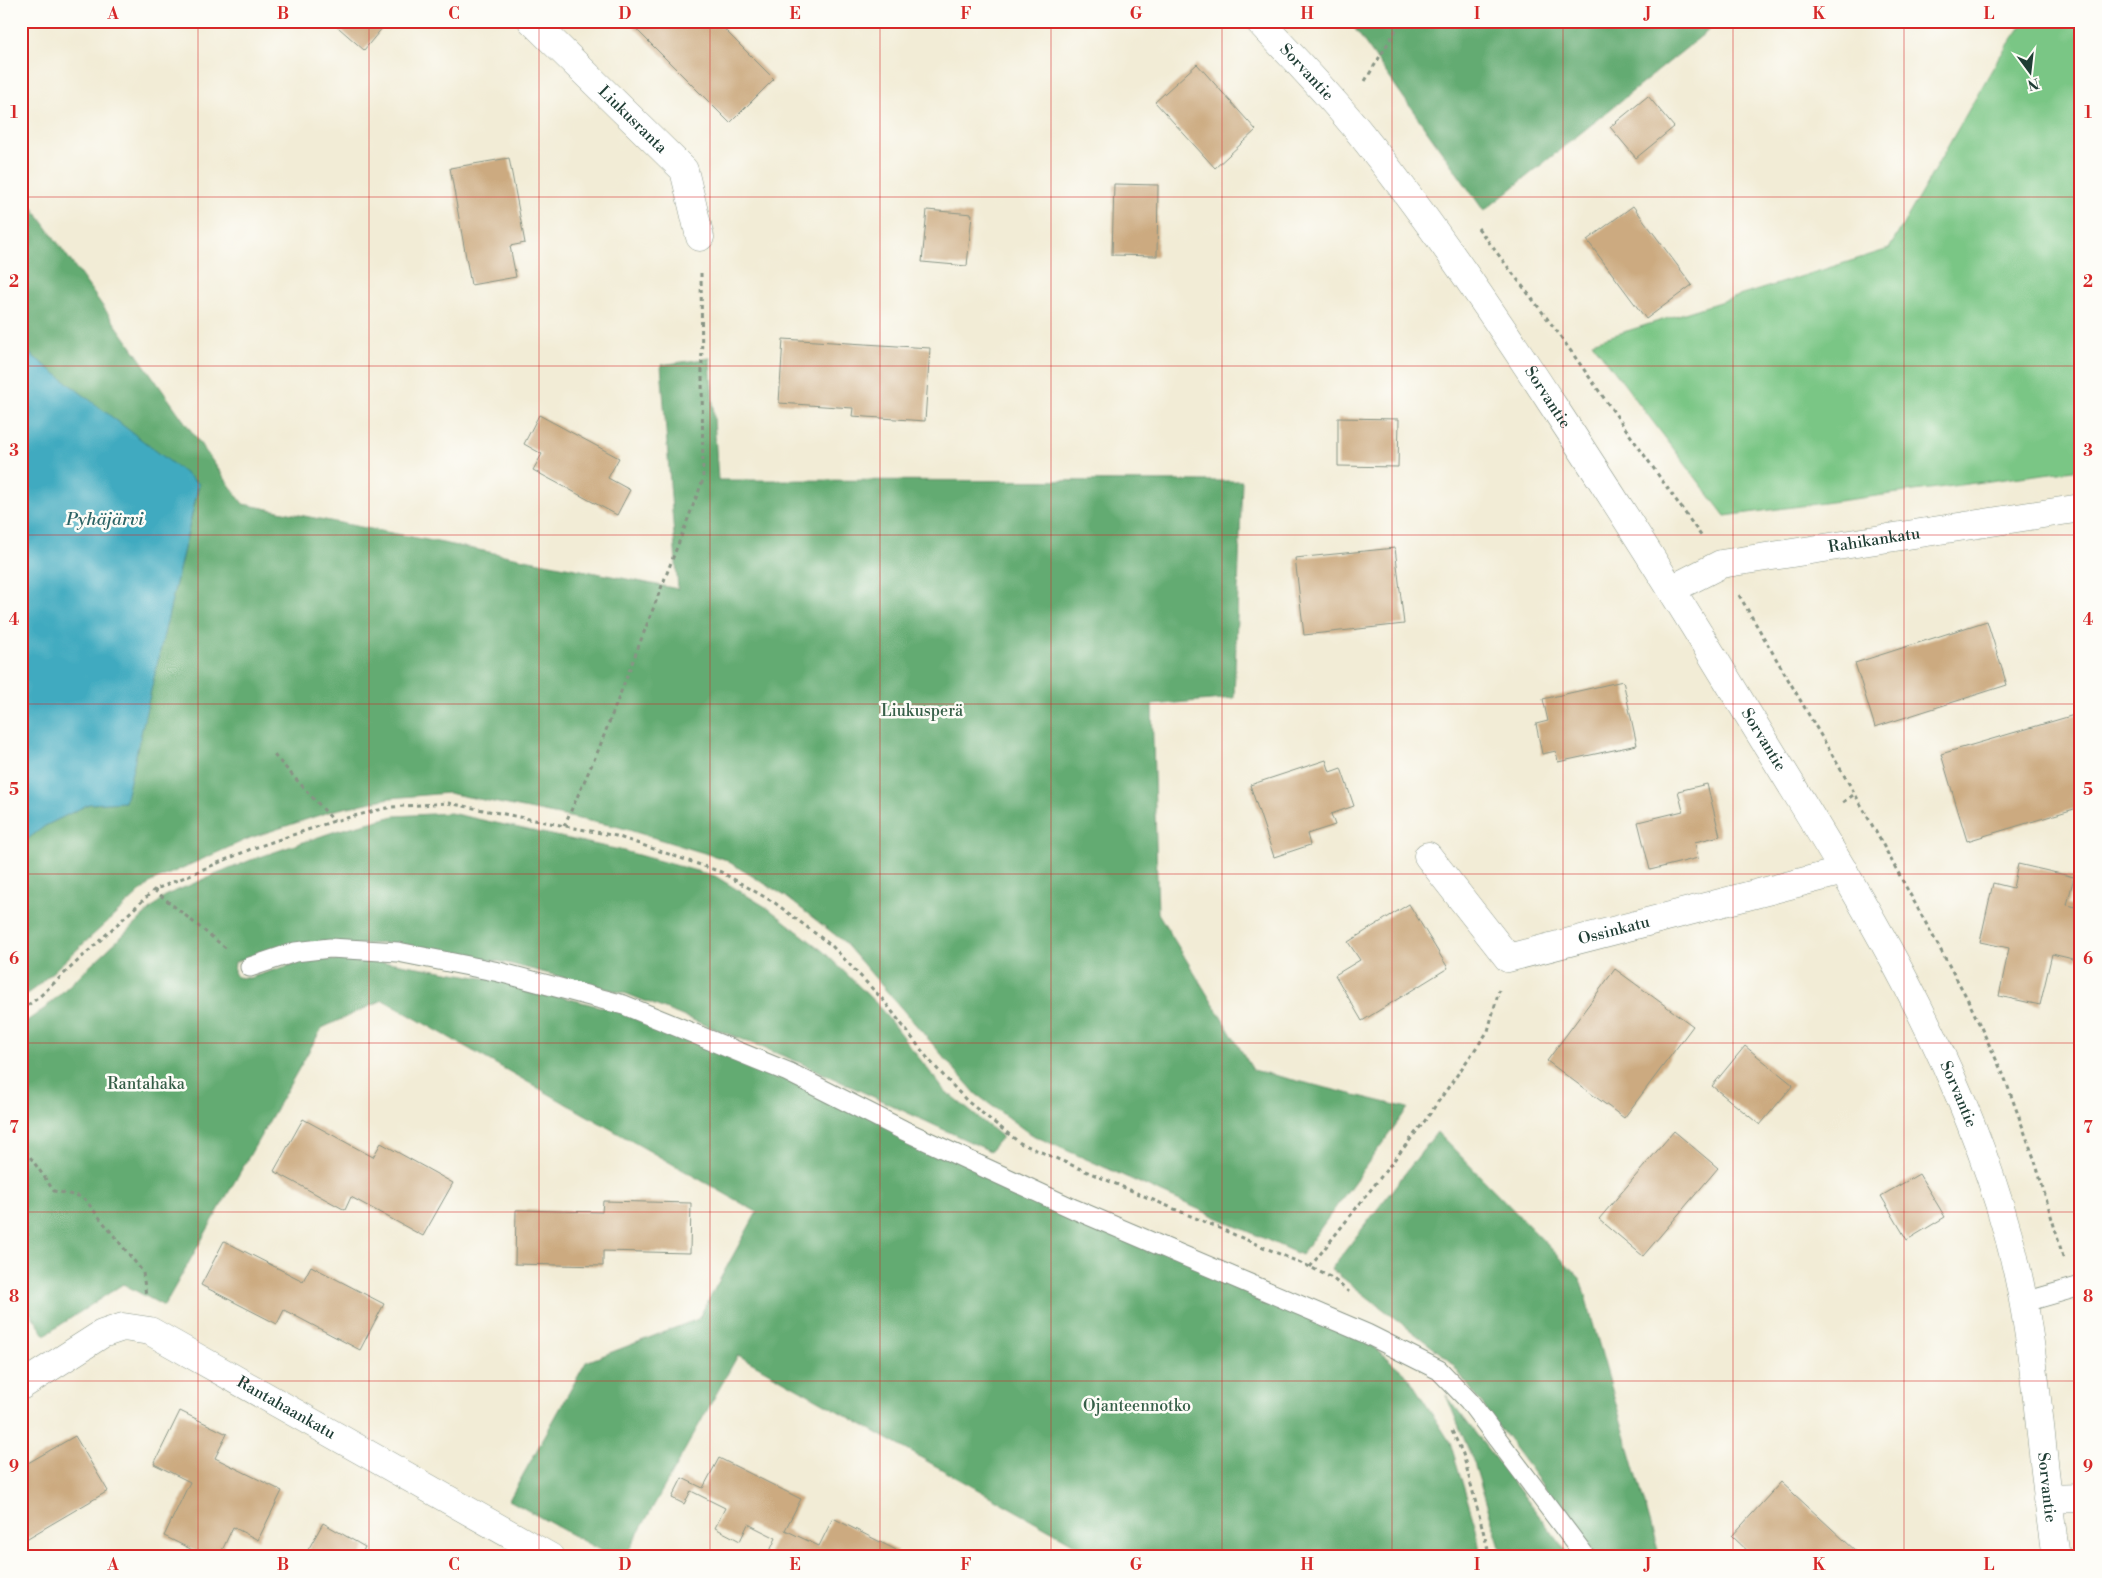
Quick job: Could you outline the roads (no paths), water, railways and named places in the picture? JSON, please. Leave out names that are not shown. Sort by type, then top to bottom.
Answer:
[{"type":"street","name":"Liukusranta","points":[[532,21],[684,170],[700,237]]},
{"type":"street","name":"Sorvantie","points":[[1259,21],[1357,129],[1420,211],[1511,342],[1672,589],[1844,871],[1940,1049],[1980,1147],[2008,1232],[2025,1302],[2047,1499],[2056,1557]]},
{"type":"street","name":"Rahikankatu","points":[[1672,589],[1721,564],[2081,508]]},
{"type":"street","name":"Ossinkatu","points":[[1428,856],[1508,958],[1844,871]]},
{"type":"street","name":"Rantahaankatu","points":[[21,1386],[102,1334],[123,1327],[150,1331],[550,1557]]},
{"type":"street","points":[[2047,1499],[2081,1498]]},
{"type":"lane","points":[[250,967],[295,952],[330,948],[398,952],[499,972],[624,1005],[788,1072],[903,1130],[1074,1209],[1367,1334],[1439,1370],[1469,1401],[1586,1557]]},
{"type":"lane","points":[[2025,1302],[2081,1286]]},
{"type":"water","name":"Pyhäjärvi","points":[[21,347],[199,484],[125,802],[89,804],[45,826],[21,844]]},
{"type":"park label","name":"Liukusperä","points":[[922,711]]},
{"type":"park label","name":"Rantahaka","points":[[146,1084]]},
{"type":"park label","name":"Ojanteennotko","points":[[1137,1406]]}]
